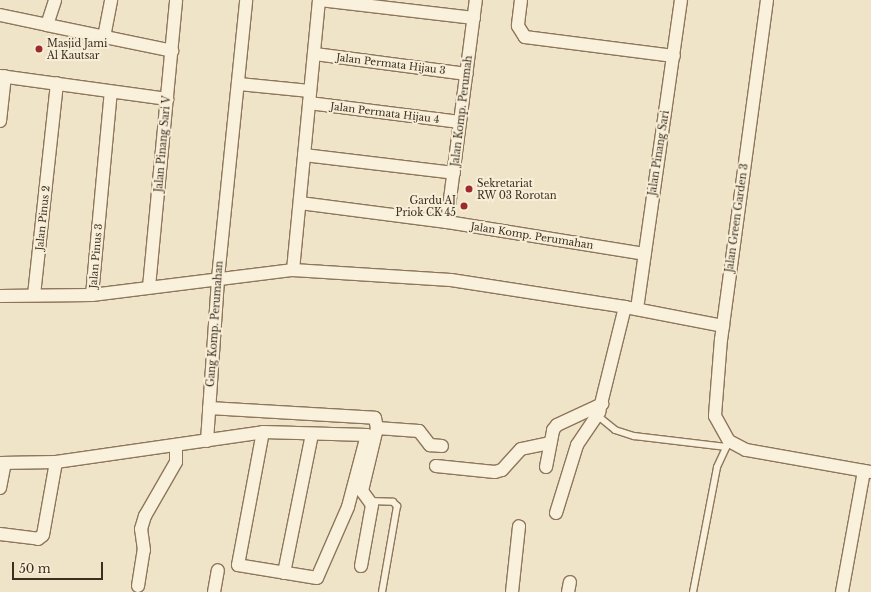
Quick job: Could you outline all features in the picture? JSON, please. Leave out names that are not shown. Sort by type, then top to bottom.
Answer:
[{"type":"street","points":[[48,26],[55,0]]},
{"type":"street","points":[[104,37],[111,0]]},
{"type":"street","name":"Jalan Pinang Sari V","points":[[149,287],[176,0]]},
{"type":"street","name":"Gang Komp. Perumahan","points":[[207,441],[218,278],[239,84],[246,0]]},
{"type":"street","points":[[294,270],[310,91],[320,0],[474,18]]},
{"type":"street","name":"Jalan Komp. Perumah","points":[[446,222],[454,173],[476,0]]},
{"type":"street","points":[[520,0],[518,26],[525,37],[674,56]]},
{"type":"street","name":"Jalan Pinang Sari","points":[[556,513],[577,445],[598,416],[634,307],[644,254],[681,0]]},
{"type":"street","name":"Jalan Green Garden 3","points":[[726,441],[716,420],[714,406],[723,326],[767,0]]},
{"type":"street","points":[[0,15],[172,51]]},
{"type":"street","name":"Jalan Permata Hijau 3","points":[[315,54],[466,74]]},
{"type":"street","points":[[0,121],[2,76],[167,99]]},
{"type":"street","name":"Jalan Pinus 2","points":[[34,295],[58,83]]},
{"type":"street","points":[[239,84],[310,91]]},
{"type":"street","name":"Jalan Pinus 3","points":[[111,92],[92,295],[218,278],[294,270],[451,280],[634,307],[723,326]]},
{"type":"street","name":"Jalan Permata Hijau 4","points":[[309,103],[460,122]]},
{"type":"street","points":[[304,155],[454,173]]},
{"type":"street","name":"Jalan Komp. Perumahan","points":[[300,203],[446,222],[644,254]]},
{"type":"street","points":[[0,296],[92,295]]},
{"type":"street","points":[[546,467],[550,443],[557,425],[602,404]]},
{"type":"street","points":[[209,408],[372,417],[376,420],[377,428],[362,490],[372,507],[361,566]]},
{"type":"street","points":[[377,428],[419,431],[430,445],[442,446]]},
{"type":"street","points":[[0,488],[2,463],[56,462],[263,432],[368,436],[348,508],[318,577],[238,565],[263,432]]},
{"type":"street","points":[[284,573],[312,434]]},
{"type":"street","points":[[726,441],[746,450],[868,472],[842,592]]},
{"type":"street","points":[[436,466],[495,472],[502,470],[521,449],[550,443]]},
{"type":"street","points":[[138,586],[145,516],[176,462],[176,445]]},
{"type":"street","points":[[0,534],[38,539],[43,535],[56,462]]},
{"type":"street","points":[[512,592],[519,526]]},
{"type":"street","points":[[214,592],[218,570]]},
{"type":"lane","points":[[598,416],[615,430],[634,436],[726,441],[717,467],[708,505],[693,592]]},
{"type":"lane","points":[[369,501],[392,502],[397,506],[382,592]]},
{"type":"place","name":"Masjid Jami Al Kautsar","points":[[39,49]]},
{"type":"place","name":"Sekretariat RW 03 Rorotan","points":[[469,189]]},
{"type":"place","name":"Gardu AJ Priok CK 45","points":[[464,206]]}]
